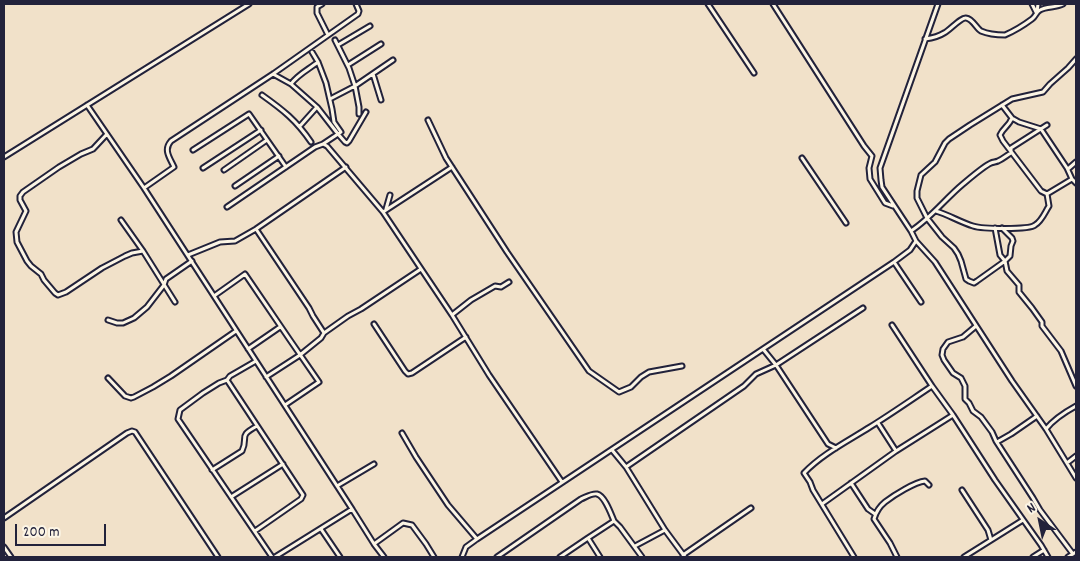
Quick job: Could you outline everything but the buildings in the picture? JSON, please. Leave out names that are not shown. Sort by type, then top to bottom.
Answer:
[{"type":"street","points":[[4,157],[249,4]]},
{"type":"street","points":[[322,4],[317,8],[316,13],[328,35]]},
{"type":"street","points":[[144,188],[174,167],[166,149],[171,141],[273,74],[358,14],[359,11],[356,4]]},
{"type":"street","points":[[708,4],[754,74]]},
{"type":"street","points":[[773,4],[871,154],[872,160],[868,174],[885,203],[894,206]]},
{"type":"street","points":[[938,4],[880,168],[882,187],[916,241],[935,262],[1012,381],[1046,429],[1076,478]]},
{"type":"street","points":[[1032,4],[1036,12]]},
{"type":"street","points":[[925,39],[942,34],[965,18],[968,18],[982,31],[1005,36],[1031,20],[1035,16],[1038,4]]},
{"type":"street","points":[[1036,12],[1063,4]]},
{"type":"street","points":[[338,45],[370,26]]},
{"type":"street","points":[[335,40],[348,65],[355,86],[359,114]]},
{"type":"street","points":[[348,65],[381,44]]},
{"type":"street","points":[[312,52],[326,83],[332,123]]},
{"type":"street","points":[[1002,228],[1013,241],[1010,256],[974,283],[969,281],[966,279],[961,261],[954,248],[942,237],[927,218],[917,198],[921,176],[934,162],[949,139],[1012,99],[1043,92],[1076,59]]},
{"type":"street","points":[[330,100],[355,86],[393,60]]},
{"type":"street","points":[[291,84],[298,76],[318,62]]},
{"type":"street","points":[[273,74],[291,84],[317,107],[332,123],[345,142],[348,142],[366,112]]},
{"type":"street","points":[[373,74],[380,100]]},
{"type":"street","points":[[262,95],[282,109],[300,126],[311,142]]},
{"type":"street","points":[[1002,104],[1012,118],[1041,129],[1076,183]]},
{"type":"street","points":[[87,105],[192,261],[384,557]]},
{"type":"street","points":[[300,126],[317,107]]},
{"type":"street","points":[[193,150],[250,114],[286,167]]},
{"type":"street","points":[[1012,118],[1010,124],[1002,130],[1000,135],[1011,153],[1041,191],[1047,194]]},
{"type":"street","points":[[428,120],[446,158],[507,252],[589,371],[619,392],[631,387],[649,372],[682,366]]},
{"type":"street","points":[[911,231],[920,226],[964,183],[991,163],[998,162],[1011,153],[1011,148],[1047,125]]},
{"type":"street","points":[[203,168],[261,130]]},
{"type":"street","points":[[227,207],[339,133]]},
{"type":"street","points":[[107,134],[93,149],[80,154],[23,192],[20,200],[26,211],[16,232],[16,242],[27,261],[58,295],[125,256],[143,252]]},
{"type":"street","points":[[224,170],[267,140]]},
{"type":"street","points":[[323,144],[327,146],[384,211],[489,375],[562,482]]},
{"type":"street","points":[[235,186],[279,156]]},
{"type":"street","points":[[802,158],[846,223]]},
{"type":"street","points":[[1068,169],[1076,162]]},
{"type":"street","points":[[188,255],[220,242],[235,241],[256,230],[346,167]]},
{"type":"street","points":[[384,211],[452,167]]},
{"type":"street","points":[[1047,194],[1072,178]]},
{"type":"street","points":[[936,211],[973,226],[1030,228],[1035,225],[1049,206],[1047,194]]},
{"type":"street","points":[[384,211],[390,195]]},
{"type":"street","points":[[121,220],[175,302]]},
{"type":"street","points":[[995,228],[1000,255],[1005,261],[1008,271],[1019,285],[1017,293],[1032,308],[1042,322],[1042,326],[1061,351],[1076,386]]},
{"type":"street","points":[[256,230],[324,333]]},
{"type":"street","points":[[462,557],[466,547],[476,539],[894,262],[910,250],[916,241]]},
{"type":"street","points":[[108,320],[124,323],[134,318],[147,306],[164,285],[166,279],[192,261]]},
{"type":"street","points":[[894,262],[921,302]]},
{"type":"street","points":[[266,377],[300,355],[321,338],[324,333],[348,316],[421,269]]},
{"type":"street","points":[[214,296],[245,274],[319,382],[285,405]]},
{"type":"street","points":[[452,315],[479,295],[495,286],[501,287],[509,282]]},
{"type":"street","points":[[626,467],[744,386],[756,374],[776,365],[863,308]]},
{"type":"street","points":[[374,324],[408,374],[466,337]]},
{"type":"street","points":[[892,325],[1048,557]]},
{"type":"street","points":[[976,326],[963,337],[948,342],[943,349],[942,355],[953,373],[961,378],[965,386],[965,398],[973,411],[981,417],[992,432],[1040,510],[1075,553],[1068,557]]},
{"type":"street","points":[[248,349],[280,327]]},
{"type":"street","points":[[108,378],[125,396],[134,397],[153,387],[236,331]]},
{"type":"street","points":[[762,349],[776,365],[828,444],[836,448]]},
{"type":"street","points":[[256,361],[211,388],[180,410],[178,419],[274,557],[352,509]]},
{"type":"street","points":[[227,380],[303,495],[255,532]]},
{"type":"street","points":[[852,557],[804,473],[809,467],[836,448],[932,386]]},
{"type":"street","points":[[1046,429],[1052,421],[1076,406]]},
{"type":"street","points":[[822,504],[896,451],[953,415]]},
{"type":"street","points":[[997,442],[1037,416]]},
{"type":"street","points":[[878,422],[896,451]]},
{"type":"street","points":[[212,470],[242,451],[246,432],[257,426]]},
{"type":"street","points":[[4,518],[132,431],[135,432],[218,557]]},
{"type":"street","points":[[402,433],[448,505],[476,539]]},
{"type":"street","points":[[612,450],[626,467],[665,530],[684,556],[751,508]]},
{"type":"street","points":[[1067,464],[1076,456]]},
{"type":"street","points":[[231,496],[283,464]]},
{"type":"street","points":[[337,486],[374,464]]},
{"type":"street","points":[[897,557],[874,518],[875,514],[884,502],[918,482],[925,481],[929,484]]},
{"type":"street","points":[[851,483],[868,509],[875,514]]},
{"type":"street","points":[[962,490],[988,530],[991,540]]},
{"type":"street","points":[[497,557],[591,494],[597,494],[602,498],[614,521],[642,557]]},
{"type":"street","points":[[964,557],[1023,520]]},
{"type":"street","points":[[560,557],[614,521]]},
{"type":"street","points":[[374,544],[403,523],[412,525],[434,557]]},
{"type":"street","points":[[320,529],[340,557]]},
{"type":"street","points":[[635,546],[665,530]]},
{"type":"street","points":[[588,538],[600,557]]},
{"type":"street","points":[[4,546],[11,557]]},
{"type":"street","points":[[1033,557],[1044,550]]}]
